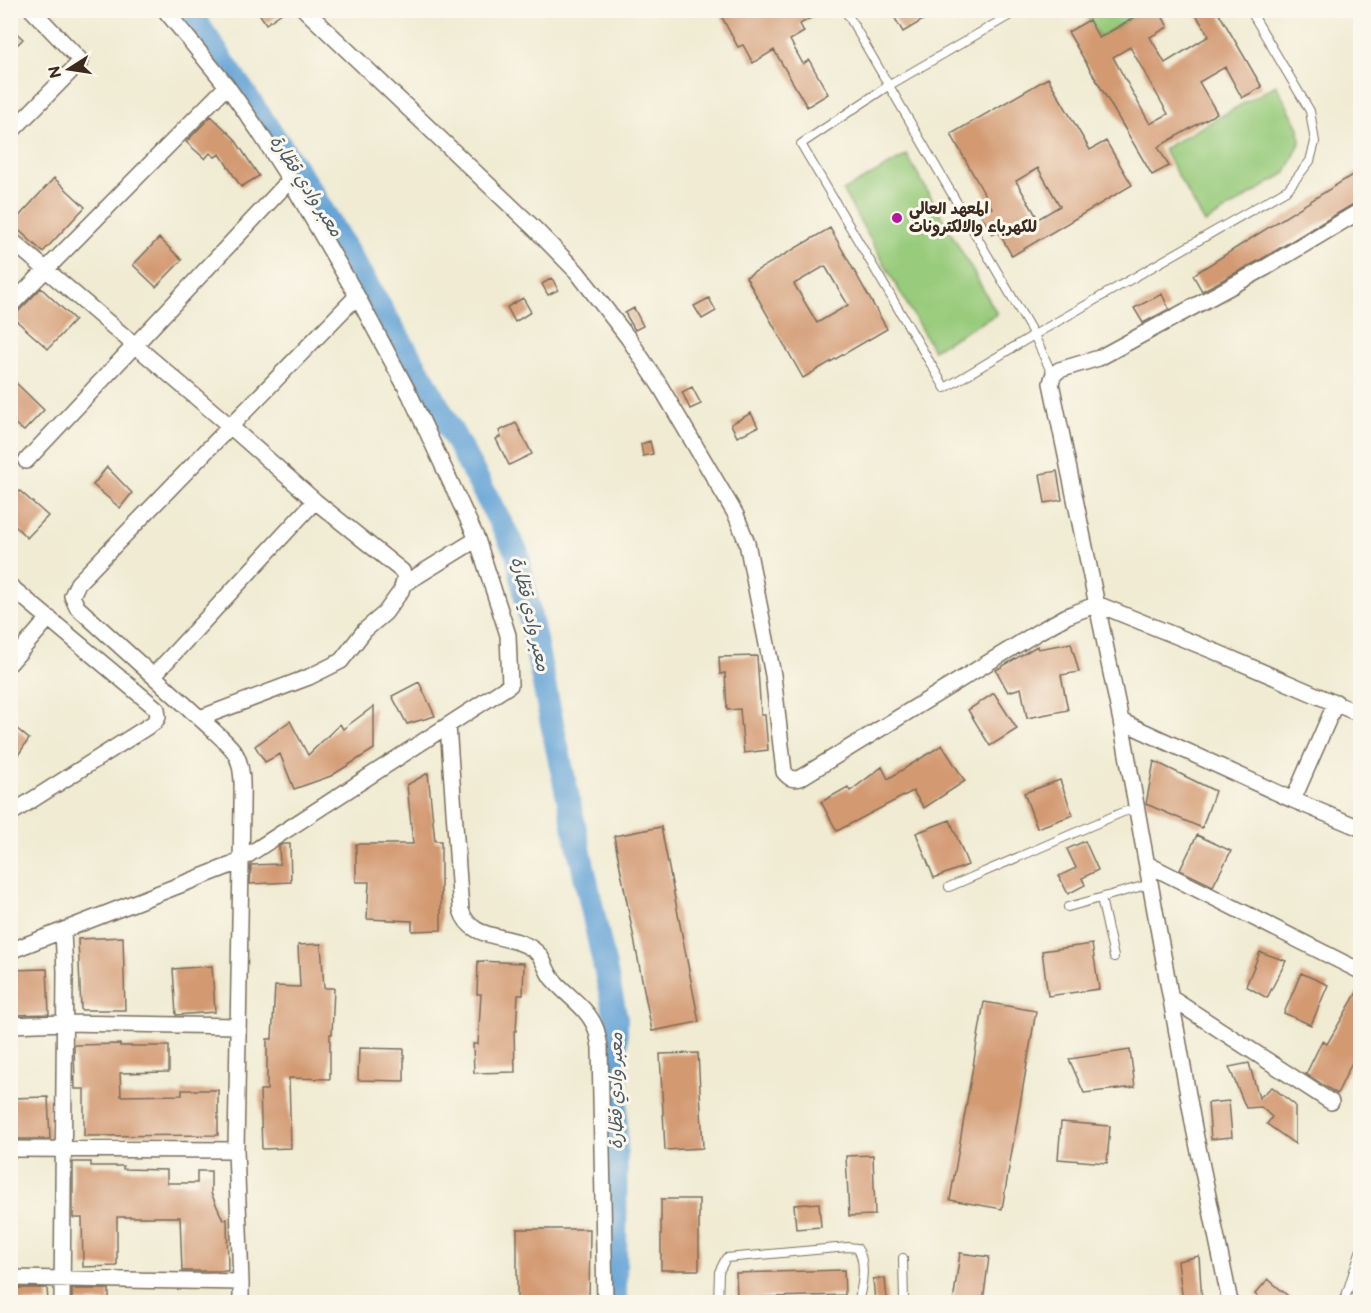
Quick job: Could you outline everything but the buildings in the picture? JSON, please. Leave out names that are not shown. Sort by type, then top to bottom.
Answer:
[{"type":"street","points":[[10,133],[81,61],[32,10]]},
{"type":"street","points":[[10,951],[228,867],[510,685],[508,635],[477,539],[410,395],[357,296],[290,180],[227,86],[165,10]]},
{"type":"street","points":[[305,10],[534,228],[577,272],[629,339],[660,386],[703,455],[736,515],[747,543],[773,675],[784,772],[788,777],[800,778],[1038,632],[1067,616],[1097,604],[1336,702],[1360,714]]},
{"type":"street","points":[[10,306],[227,86]]},
{"type":"street","points":[[26,461],[290,180]]},
{"type":"street","points":[[1230,1302],[1194,1128],[1121,721],[1051,383],[1053,376],[1059,370],[1110,353],[1265,268],[1360,211]]},
{"type":"street","points":[[10,240],[315,501],[402,571],[405,577],[404,584],[385,613],[365,630],[341,661],[309,677],[200,718]]},
{"type":"street","points":[[240,1302],[236,1150],[242,777],[239,763],[235,753],[200,718],[77,607],[72,596],[78,583],[357,296]]},
{"type":"street","points":[[154,675],[315,501]]},
{"type":"street","points":[[404,584],[477,539]]},
{"type":"street","points":[[10,586],[157,710],[158,717],[155,722],[10,814]]},
{"type":"street","points":[[10,663],[49,618]]},
{"type":"street","points":[[1293,800],[1336,702]]},
{"type":"street","points":[[1121,721],[1293,800],[1360,828]]},
{"type":"street","points":[[448,725],[461,910],[464,921],[476,931],[534,950],[551,976],[581,1006],[596,1028],[600,1047],[605,1302]]},
{"type":"street","points":[[1147,864],[1360,971]]},
{"type":"street","points":[[62,1302],[65,971],[63,932]]},
{"type":"street","points":[[1171,998],[1331,1102]]},
{"type":"street","points":[[10,1025],[64,1023],[238,1026]]},
{"type":"street","points":[[10,1149],[236,1150]]},
{"type":"street","points":[[10,1278],[241,1282]]},
{"type":"lane","points":[[844,10],[1034,335],[1053,376]]},
{"type":"lane","points":[[1019,10],[888,86],[801,144],[945,388],[1288,189],[1310,161],[1315,142],[1310,111],[1250,10]]},
{"type":"lane","points":[[949,887],[1123,812],[1136,809]]},
{"type":"lane","points":[[1068,907],[1150,884]]},
{"type":"lane","points":[[1101,898],[1114,957]]},
{"type":"lane","points":[[718,1302],[719,1272],[726,1258],[848,1247],[857,1248],[862,1254],[861,1292],[858,1302]]},
{"type":"lane","points":[[1344,1302],[1360,1252]]},
{"type":"lane","points":[[903,1258],[904,1302]]},
{"type":"green space","points":[[1084,11],[1145,11],[1099,37]]},
{"type":"green space","points":[[1276,85],[1299,128],[1300,143],[1286,173],[1205,223],[1163,149]]},
{"type":"green space","points":[[907,155],[997,314],[933,350],[843,191]]},
{"type":"waterway","name":"معبر وادي قطّارة","points":[[188,10],[310,190],[426,384],[517,553],[616,1018],[615,1302]]},
{"type":"place","name":"المعهد العالي للكهرباء والالكترونات","points":[[897,218]]}]
